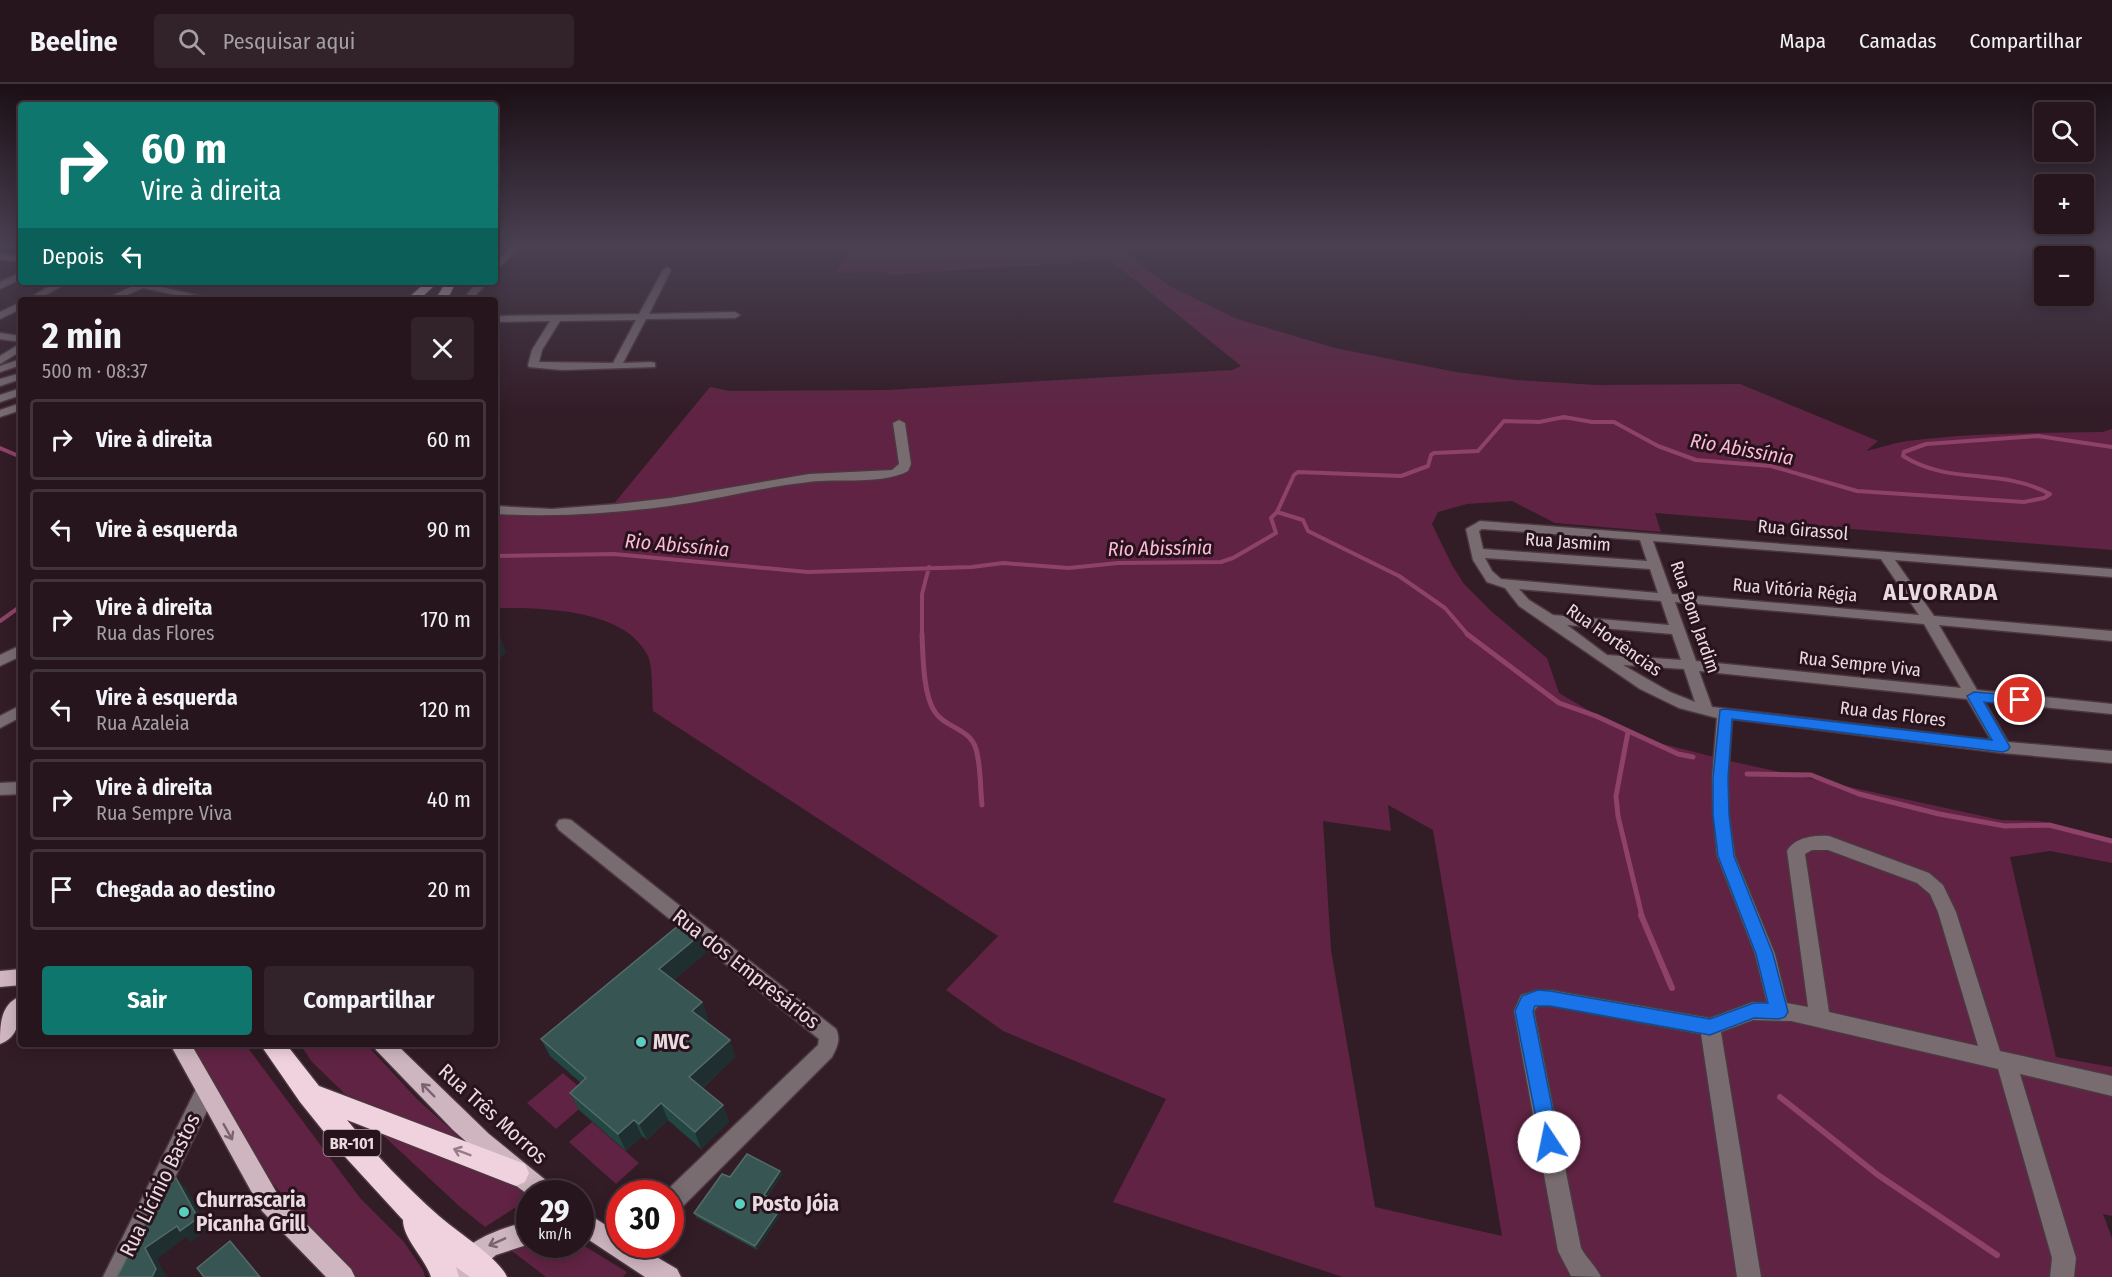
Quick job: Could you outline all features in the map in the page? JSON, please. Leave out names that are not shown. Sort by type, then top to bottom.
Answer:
[{"type":"highway","name":"BR-101","points":[[274,1047],[308,1093],[462,1268],[493,1277]]},
{"type":"highway","points":[[308,1093],[516,1173]]},
{"type":"highway","points":[[396,1194],[429,1241],[441,1263],[445,1277]]},
{"type":"main road","points":[[0,979],[18,977]]},
{"type":"main road","points":[[0,1035],[18,1009]]},
{"type":"main road","points":[[182,1047],[270,1203],[338,1274]]},
{"type":"main road","name":"Rua Três Morros","points":[[386,1047],[430,1092],[526,1180]]},
{"type":"main road","points":[[462,1268],[491,1244],[516,1236]]},
{"type":"main road","points":[[641,1258],[669,1277]]},
{"type":"street","points":[[616,366],[649,303]]},
{"type":"street","points":[[0,316],[18,307]]},
{"type":"street","points":[[498,319],[735,315]]},
{"type":"street","points":[[557,318],[537,350],[533,365],[562,367],[651,365]]},
{"type":"street","points":[[0,336],[18,343]]},
{"type":"street","points":[[0,347],[18,344]]},
{"type":"street","points":[[0,361],[18,346]]},
{"type":"street","points":[[0,369],[18,363]]},
{"type":"street","points":[[0,383],[18,377]]},
{"type":"street","points":[[0,399],[18,393]]},
{"type":"street","points":[[0,414],[18,407]]},
{"type":"street","points":[[498,510],[552,513],[617,508],[670,502],[817,477],[895,472],[904,468],[905,464],[899,423]]},
{"type":"street","name":"Rua Girassol","points":[[1477,553],[1472,529],[1474,526],[1491,525],[2112,573]]},
{"type":"street","name":"Rua Bom Jardim","points":[[1645,536],[1706,711]]},
{"type":"street","points":[[1477,553],[1489,578],[1498,583],[1510,585]]},
{"type":"street","name":"Rua Jasmim","points":[[1477,553],[1657,566]]},
{"type":"street","points":[[1885,555],[1929,620],[2003,747]]},
{"type":"street","name":"Rua Vitória Régia","points":[[1510,585],[1667,596],[2112,636]]},
{"type":"street","name":"Rua Hortências","points":[[1510,585],[1521,602],[1531,610],[1549,619],[1623,674],[1670,700],[1706,711]]},
{"type":"street","points":[[1549,619],[1677,630]]},
{"type":"street","points":[[0,662],[18,652]]},
{"type":"street","name":"Rua Sempre Viva","points":[[1604,659],[1691,665],[2112,709]]},
{"type":"street","name":"Rua das Flores","points":[[1706,711],[2003,747],[2112,756]]},
{"type":"street","points":[[0,723],[18,712]]},
{"type":"street","points":[[1725,714],[1720,778],[1721,815],[1726,856],[1765,954],[1779,1012]]},
{"type":"street","points":[[0,789],[18,788]]},
{"type":"street","name":"Rua dos Empresários","points":[[565,825],[829,1035],[825,1052],[684,1189]]},
{"type":"street","points":[[1820,1019],[1796,850],[1804,844],[1815,842],[1830,843],[1923,878],[1937,890],[1947,912],[1999,1060],[2064,1258],[2062,1277]]},
{"type":"street","points":[[1589,1277],[1579,1268],[1570,1251],[1524,1011],[1528,1001],[1550,998],[1710,1027],[1754,1011],[1779,1012],[1820,1019],[2112,1086]]},
{"type":"street","points":[[1710,1027],[1749,1277]]},
{"type":"street","name":"Rua Licínio Bastos","points":[[115,1277],[206,1092]]},
{"type":"shaded area","points":[[1163,303],[1203,303],[1237,319],[1335,348],[1456,372],[1517,380],[1597,385],[1740,384],[1878,441],[1866,451],[1931,438],[2102,432],[2112,429],[2112,550],[1655,513],[1661,532],[1555,523],[1512,501],[1467,504],[1438,512],[1432,524],[1464,584],[1491,611],[1547,658],[1559,693],[1600,717],[1663,744],[1734,762],[2001,820],[2039,821],[2112,839],[2112,863],[2050,851],[2010,857],[2056,1057],[2112,1067],[2112,1216],[2103,1214],[2112,1238],[2112,1277],[1343,1277],[1113,1202],[1166,1099],[1003,1031],[946,990],[998,936],[653,711],[650,661],[637,640],[621,628],[580,614],[498,608],[498,506],[554,509],[612,506],[710,387],[730,391],[887,390],[1232,370],[1241,366]],"holes":[[[1388,805],[1433,830],[1502,1236],[1375,1207],[1331,950],[1323,821],[1391,831]]]},
{"type":"shaded area","points":[[193,1047],[247,1047],[360,1198],[404,1242],[423,1270],[425,1277],[354,1277],[258,1166],[208,1080]]},
{"type":"shaded area","points":[[302,1047],[369,1047],[417,1099],[472,1149],[345,1094],[312,1062]]},
{"type":"shaded area","points":[[563,1073],[592,1098],[556,1129],[527,1103]]},
{"type":"shaded area","points":[[357,1111],[503,1174],[516,1184],[516,1208],[485,1227],[459,1206]]},
{"type":"shaded area","points":[[592,1122],[639,1163],[620,1180],[612,1180],[569,1142]]},
{"type":"shaded area","points":[[516,1245],[516,1254],[508,1248]]},
{"type":"shaded area","points":[[594,1252],[627,1272],[623,1277],[546,1277],[521,1258],[594,1258]]},
{"type":"building","name":"MVC","points":[[684,921],[701,934],[659,969],[702,1002],[692,1011],[730,1040],[689,1077],[723,1105],[695,1132],[661,1103],[639,1124],[634,1120],[618,1134],[570,1093],[586,1078],[541,1039]]},
{"type":"building","name":"Posto Jóia","points":[[747,1154],[780,1171],[764,1195],[783,1205],[755,1246],[694,1213],[722,1174],[730,1177]]},
{"type":"building","points":[[176,1178],[198,1218],[180,1231],[177,1226],[145,1248],[156,1269],[152,1277],[117,1277],[165,1185]]},
{"type":"building","points":[[230,1241],[260,1277],[204,1277],[197,1268]]},
{"type":"waterway","name":"Rio Abissínia","points":[[1277,512],[1294,475],[1298,472],[1401,476],[1428,466],[1431,455],[1434,453],[1478,451],[1504,421],[1539,422],[1564,417],[1592,422],[1614,422],[1658,446],[1696,460],[1771,466],[1857,491],[2024,502],[2044,498],[2050,494],[2013,481],[1939,471],[1903,456],[1904,452],[1926,444],[2038,436],[2112,447]]},
{"type":"waterway","name":"Rio Abissínia","points":[[1561,418],[1568,418]]},
{"type":"waterway","name":"Rio Abissínia","points":[[0,448],[18,456]]},
{"type":"waterway","name":"Rio Abissínia","points":[[929,568],[1003,563],[1069,568],[1118,563],[1221,562],[1233,558],[1276,533],[1271,518],[1277,512]]},
{"type":"waterway","points":[[1277,512],[1303,520],[1308,531],[1399,576],[1445,608],[1468,635]]},
{"type":"waterway","name":"Rio Abissínia","points":[[498,556],[614,554],[808,572],[929,568]]},
{"type":"waterway","points":[[922,634],[922,594],[929,568]]},
{"type":"waterway","points":[[0,621],[18,608]]},
{"type":"waterway","points":[[922,634],[924,675],[931,705],[939,717],[963,732],[973,742],[979,762],[982,805]]},
{"type":"waterway","points":[[1468,635],[1559,703],[1596,716],[1678,754],[1693,757]]},
{"type":"waterway","points":[[1628,732],[1616,796],[1618,816],[1642,916]]},
{"type":"waterway","points":[[1747,774],[1811,775],[1859,794],[1939,814],[2005,826],[2049,825],[2112,841]]},
{"type":"waterway","points":[[1641,915],[1672,988]]},
{"type":"waterway","points":[[1780,1097],[1878,1175],[1997,1255]]},
{"type":"place","name":"MVC","points":[[641,1042]]},
{"type":"place","name":"Posto Jóia","points":[[740,1204]]},
{"type":"place","name":"Churrascaria Picanha Grill","points":[[184,1212]]},
{"type":"district","name":"ALVORADA","points":[[1941,592]]},
{"type":"route","points":[[1549,1142],[1524,1011],[1528,1001],[1550,998],[1710,1027],[1754,1011],[1779,1012],[1765,954],[1726,856],[1721,815],[1720,778],[1725,714],[2003,747],[1974,696],[2020,700]]}]
